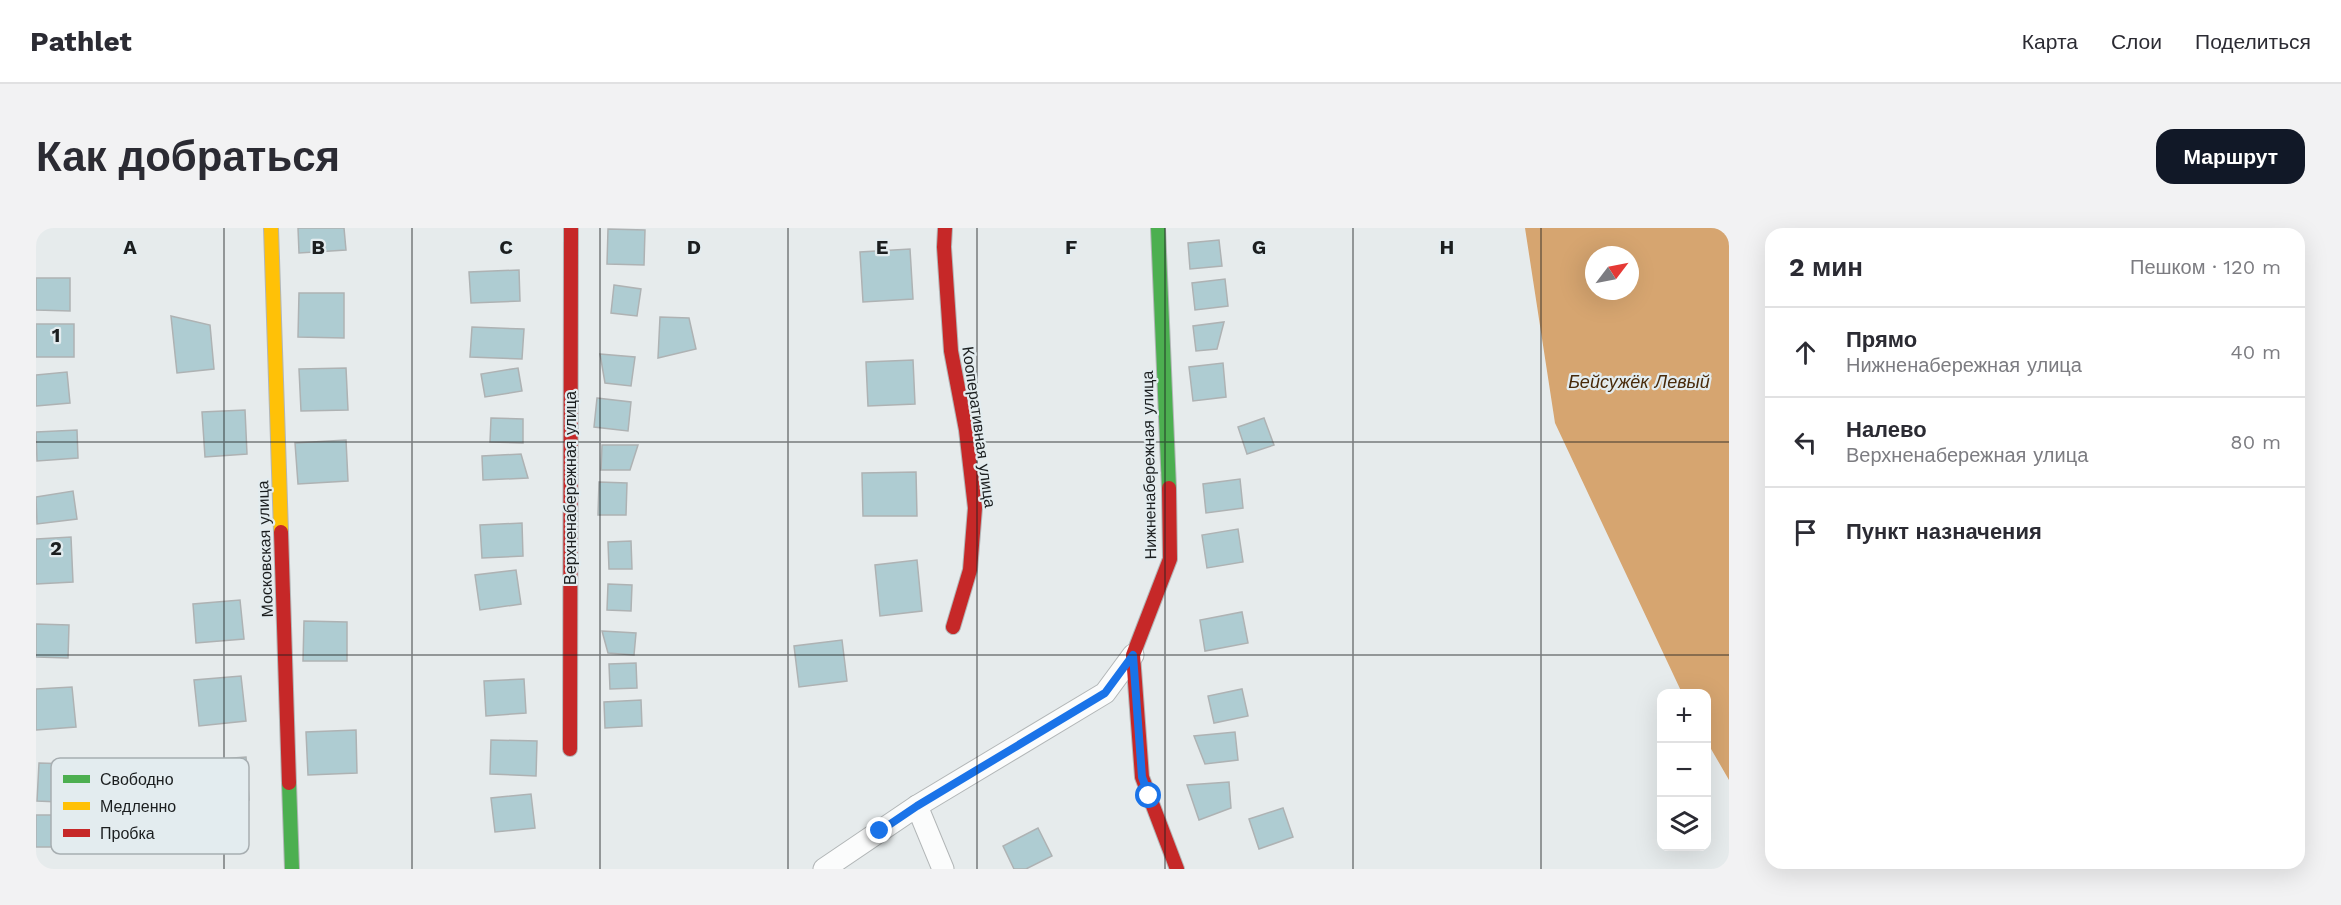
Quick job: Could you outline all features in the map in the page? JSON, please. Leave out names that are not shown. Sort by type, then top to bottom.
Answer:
[{"type":"street","name":"Московская улица","points":[[271,228],[292,869]]},
{"type":"street","name":"Верхненабережная улица","points":[[570,748],[571,228]]},
{"type":"street","name":"Кооперативная улица","points":[[945,228],[944,247],[951,351],[966,430],[975,508],[970,570],[953,627]]},
{"type":"street","name":"Нижненабережная улица","points":[[1158,228],[1169,447],[1170,559],[1133,655],[1142,777],[1177,869]]},
{"type":"street","points":[[824,869],[917,806],[1105,693],[1133,655]]},
{"type":"street","points":[[917,806],[943,869]]},
{"type":"water","name":"Бейсужёк Левый","points":[[1525,228],[1729,228],[1729,780],[1711,749],[1711,689],[1680,689],[1555,423]]},
{"type":"building","points":[[298,228],[344,228],[346,250],[299,253]]},
{"type":"building","points":[[608,229],[645,230],[644,265],[607,264]]},
{"type":"building","points":[[1219,240],[1222,266],[1190,269],[1188,243]]},
{"type":"building","points":[[910,249],[913,299],[863,302],[860,252]]},
{"type":"building","points":[[519,270],[520,301],[471,303],[469,272]]},
{"type":"building","points":[[36,278],[70,278],[70,311],[36,310]]},
{"type":"building","points":[[1225,279],[1228,306],[1195,310],[1192,283]]},
{"type":"building","points":[[614,285],[641,289],[637,316],[611,313]]},
{"type":"building","points":[[299,293],[344,293],[344,338],[298,337]]},
{"type":"building","points":[[171,316],[210,325],[214,369],[177,373]]},
{"type":"building","points":[[660,317],[689,318],[696,349],[658,358]]},
{"type":"building","points":[[1224,322],[1217,349],[1196,351],[1193,326]]},
{"type":"building","points":[[36,324],[74,324],[74,357],[36,357]]},
{"type":"building","points":[[472,327],[524,329],[522,359],[470,357]]},
{"type":"building","points":[[600,354],[635,357],[631,386],[605,383]]},
{"type":"building","points":[[913,360],[915,404],[868,406],[866,362]]},
{"type":"building","points":[[1223,363],[1226,397],[1193,401],[1189,367]]},
{"type":"building","points":[[346,368],[348,410],[301,411],[299,369]]},
{"type":"building","points":[[518,368],[522,391],[485,397],[481,374]]},
{"type":"building","points":[[67,372],[70,403],[36,406],[36,375]]},
{"type":"building","points":[[597,398],[631,402],[628,431],[594,427]]},
{"type":"building","points":[[245,410],[247,454],[205,457],[202,412]]},
{"type":"building","points":[[491,418],[523,419],[523,443],[490,442]]},
{"type":"building","points":[[1264,418],[1274,445],[1247,454],[1238,427]]},
{"type":"building","points":[[77,430],[78,458],[37,461],[36,432]]},
{"type":"building","points":[[346,440],[348,481],[298,484],[295,443]]},
{"type":"building","points":[[602,445],[638,445],[630,470],[601,470]]},
{"type":"building","points":[[521,454],[528,478],[483,480],[482,456]]},
{"type":"building","points":[[916,472],[917,516],[863,516],[862,473]]},
{"type":"building","points":[[1240,479],[1243,508],[1206,513],[1203,484]]},
{"type":"building","points":[[599,482],[627,483],[626,515],[598,515]]},
{"type":"building","points":[[73,491],[77,519],[37,524],[36,497]]},
{"type":"building","points":[[522,523],[523,556],[482,558],[480,525]]},
{"type":"building","points":[[1238,529],[1243,562],[1207,568],[1202,535]]},
{"type":"building","points":[[71,537],[73,582],[36,584],[36,539]]},
{"type":"building","points":[[631,541],[632,569],[609,569],[608,542]]},
{"type":"building","points":[[917,560],[922,611],[880,616],[875,565]]},
{"type":"building","points":[[516,570],[521,604],[480,610],[475,575]]},
{"type":"building","points":[[608,584],[632,585],[631,611],[607,610]]},
{"type":"building","points":[[240,600],[244,639],[196,643],[193,604]]},
{"type":"building","points":[[1242,612],[1248,643],[1205,651],[1200,620]]},
{"type":"building","points":[[304,621],[347,622],[347,661],[303,661]]},
{"type":"building","points":[[36,624],[69,625],[68,658],[36,657]]},
{"type":"building","points":[[602,631],[636,633],[634,655],[608,653]]},
{"type":"building","points":[[842,640],[847,681],[799,687],[794,646]]},
{"type":"building","points":[[636,663],[637,688],[610,689],[609,664]]},
{"type":"building","points":[[241,676],[246,721],[199,726],[194,680]]},
{"type":"building","points":[[524,679],[526,713],[486,716],[484,681]]},
{"type":"building","points":[[72,687],[76,727],[36,730],[36,689]]},
{"type":"building","points":[[1242,689],[1248,716],[1214,723],[1208,696]]},
{"type":"building","points":[[641,700],[642,726],[605,728],[604,702]]},
{"type":"building","points":[[356,730],[357,773],[308,775],[306,732]]},
{"type":"building","points":[[1235,732],[1238,760],[1205,764],[1194,736]]},
{"type":"building","points":[[491,740],[537,741],[536,776],[490,774]]},
{"type":"building","points":[[39,763],[51,763],[51,802],[37,801]]},
{"type":"building","points":[[1229,782],[1231,808],[1199,820],[1187,785]]},
{"type":"building","points":[[531,794],[535,828],[495,832],[491,798]]},
{"type":"building","points":[[1283,808],[1293,837],[1259,849],[1249,819]]},
{"type":"building","points":[[36,815],[51,815],[51,847],[36,847]]},
{"type":"building","points":[[1038,828],[1052,856],[1026,869],[1014,869],[1003,846]]},
{"type":"traffic: fast","points":[[1158,228],[1169,488]]},
{"type":"traffic: fast","points":[[289,783],[292,869]]},
{"type":"traffic: slow","points":[[271,228],[281,532]]},
{"type":"traffic: jam","points":[[570,749],[571,228]]},
{"type":"traffic: jam","points":[[945,228],[944,247],[951,351],[966,430],[975,508],[970,570],[953,627]]},
{"type":"traffic: jam","points":[[1169,488],[1170,559],[1133,655],[1142,777],[1177,869]]},
{"type":"traffic: jam","points":[[281,532],[289,783]]},
{"type":"route","points":[[880,831],[917,806],[1105,693],[1133,655],[1142,777],[1149,796]]}]
